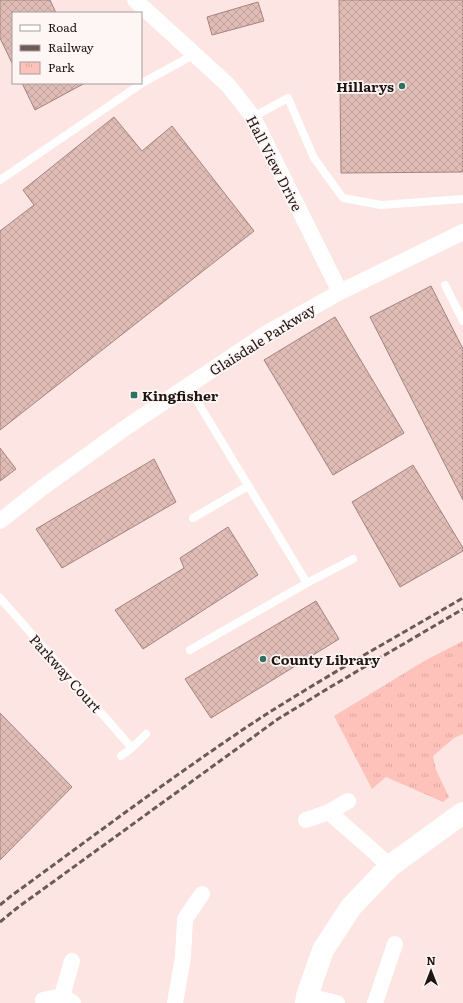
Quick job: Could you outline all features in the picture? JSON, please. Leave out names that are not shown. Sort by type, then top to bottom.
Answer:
[{"type":"street","name":"Hall View Drive","points":[[135,0],[228,85],[253,117],[340,292]]},
{"type":"street","name":"Glaisdale Parkway","points":[[0,521],[42,488],[128,426],[267,333],[340,292],[461,236]]},
{"type":"street","points":[[306,820],[329,812],[348,801]]},
{"type":"street","points":[[329,812],[390,866]]},
{"type":"street","points":[[337,1003],[306,999],[323,950],[351,906],[390,866],[463,813]]},
{"type":"street","points":[[175,1003],[183,957],[185,919],[202,894]]},
{"type":"street","points":[[375,1003],[395,944]]},
{"type":"street","points":[[43,1000],[67,1000],[72,961]]},
{"type":"lane","points":[[142,83],[195,54]]},
{"type":"lane","points":[[0,180],[141,84]]},
{"type":"lane","points":[[253,117],[288,98],[314,158],[343,198],[381,205],[463,199]]},
{"type":"lane","points":[[445,286],[463,321]]},
{"type":"lane","points":[[188,386],[307,583]]},
{"type":"lane","points":[[193,518],[248,486]]},
{"type":"lane","points":[[190,650],[307,583],[353,559]]},
{"type":"lane","name":"Parkway Court","points":[[0,598],[132,748]]},
{"type":"lane","points":[[121,756],[132,748],[146,734]]},
{"type":"green space","points":[[463,641],[463,734],[454,738],[433,756],[436,770],[449,797],[443,802],[386,777],[372,789],[334,716],[426,660]]},
{"type":"building","points":[[0,0],[50,0],[56,12],[12,12],[12,63],[0,38]]},
{"type":"building","name":"Hillarys","points":[[339,0],[463,0],[463,172],[341,173]]},
{"type":"building","points":[[258,2],[264,21],[212,35],[207,17]]},
{"type":"building","points":[[22,84],[83,84],[35,110]]},
{"type":"building","points":[[114,117],[142,151],[172,126],[254,231],[0,430],[0,231],[34,205],[23,190]]},
{"type":"building","points":[[431,286],[463,349],[463,500],[370,317]]},
{"type":"building","points":[[335,317],[404,433],[333,475],[264,360]]},
{"type":"building","points":[[0,448],[16,469],[0,481]]},
{"type":"building","points":[[154,459],[176,502],[62,568],[36,529]]},
{"type":"building","points":[[413,465],[463,548],[463,551],[400,587],[352,502]]},
{"type":"building","points":[[228,527],[258,575],[143,649],[115,610],[184,568],[180,558]]},
{"type":"building","name":"County Library","points":[[316,601],[339,639],[211,718],[185,679]]},
{"type":"building","points":[[0,713],[72,787],[0,860]]},
{"type":"railway","points":[[0,905],[169,781],[265,715],[463,598]]},
{"type":"railway","points":[[0,922],[17,908],[278,719],[463,609]]},
{"type":"place","name":"Hillarys","points":[[402,86]]},
{"type":"place","name":"Kingfisher","points":[[134,395]]},
{"type":"place","name":"County Library","points":[[263,659]]}]
